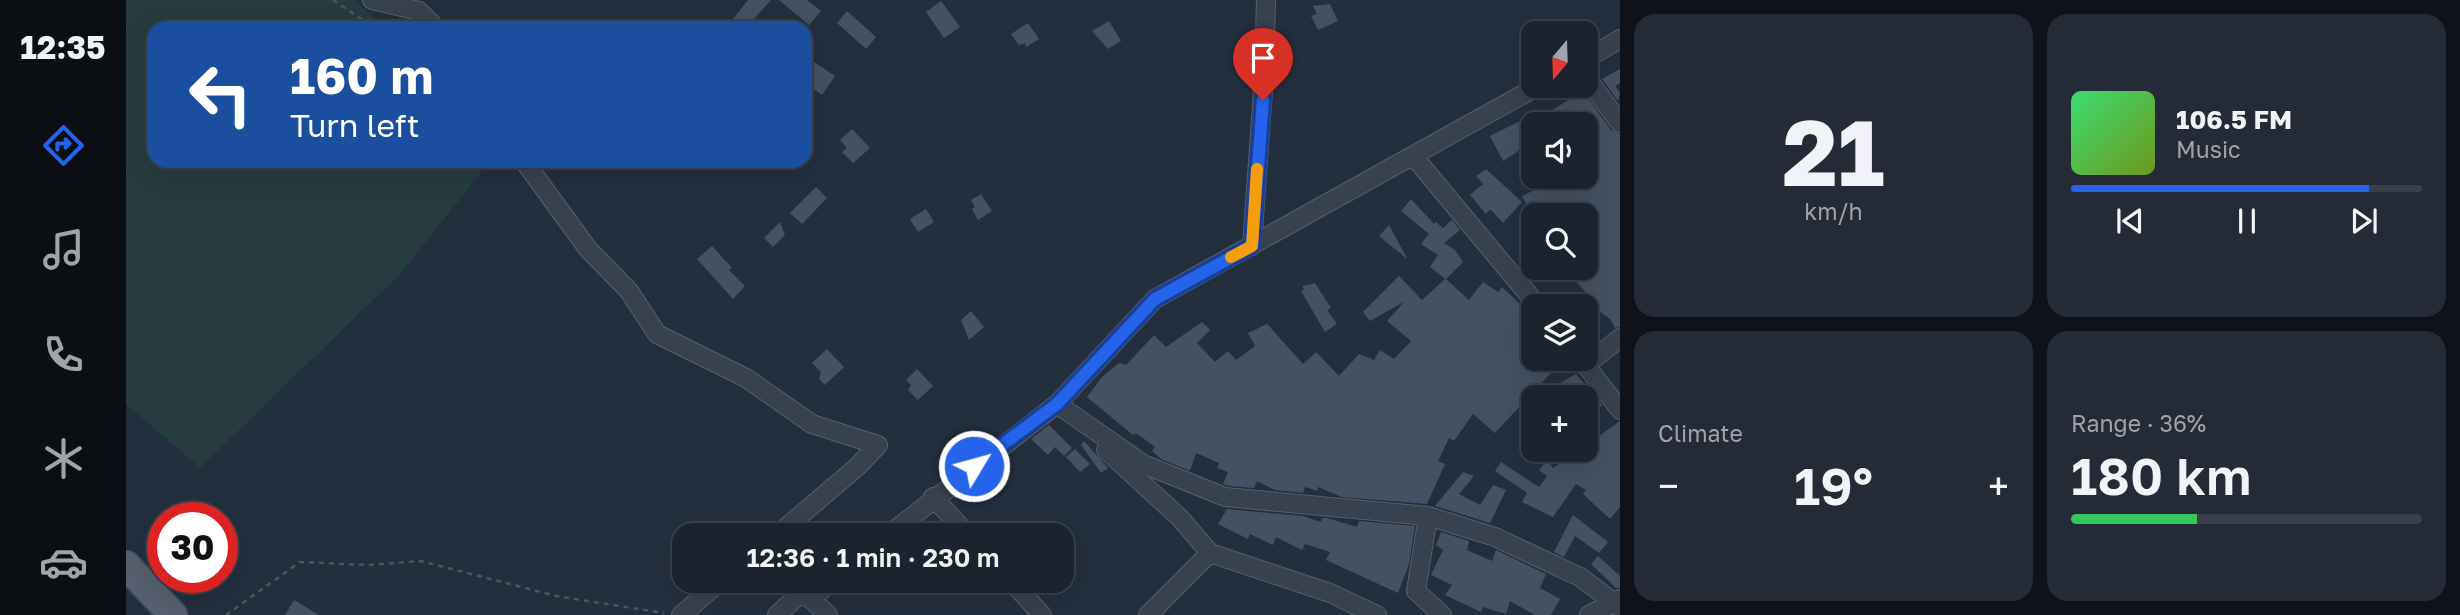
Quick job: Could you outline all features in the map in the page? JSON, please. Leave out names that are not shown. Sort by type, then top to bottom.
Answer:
[{"type":"main road","points":[[126,565],[173,615]]},
{"type":"street","points":[[372,0],[419,11],[429,21]]},
{"type":"street","points":[[1252,246],[1264,76],[1266,0]]},
{"type":"street","points":[[1598,52],[1620,39]]},
{"type":"street","points":[[1598,93],[1620,123]]},
{"type":"street","points":[[902,523],[1057,404],[1155,299],[1521,96]]},
{"type":"street","points":[[1414,157],[1528,294]]},
{"type":"street","points":[[529,168],[588,249],[629,291],[657,334],[746,378],[812,424],[878,444],[857,467],[791,523]]},
{"type":"street","points":[[1598,353],[1620,338]]},
{"type":"street","points":[[1591,371],[1620,410]]},
{"type":"street","points":[[1057,404],[1143,464],[1225,497],[1428,516],[1495,537],[1580,577],[1618,603]]},
{"type":"street","points":[[1057,404],[1180,518],[1210,553],[1330,593],[1377,615]]},
{"type":"street","points":[[933,497],[957,523]]},
{"type":"street","points":[[1428,516],[1416,591],[1442,615]]},
{"type":"street","points":[[1148,615],[1210,553]]},
{"type":"street","points":[[681,615],[708,593]]},
{"type":"street","points":[[811,599],[818,593]]},
{"type":"street","points":[[1022,593],[1042,615]]},
{"type":"street","points":[[777,615],[800,594],[811,599],[828,615]]},
{"type":"street","points":[[1590,615],[1618,603]]},
{"type":"path","points":[[333,0],[364,21]]},
{"type":"path","points":[[226,615],[300,562],[368,565],[422,561],[556,596],[674,615]]},
{"type":"green space","points":[[126,0],[354,0],[380,21],[147,21],[147,168],[484,168],[483,170],[401,273],[200,468],[126,404]]},
{"type":"building","points":[[748,0],[771,0],[752,21],[732,21]]},
{"type":"building","points":[[779,0],[807,0],[821,11],[812,22],[804,21]]},
{"type":"building","points":[[941,1],[960,27],[944,38],[926,12]]},
{"type":"building","points":[[1330,4],[1338,21],[1318,30],[1311,16],[1317,14],[1313,6]]},
{"type":"building","points":[[847,11],[876,37],[866,49],[837,23]]},
{"type":"building","points":[[1109,21],[1121,41],[1108,49],[1092,31]]},
{"type":"building","points":[[1028,23],[1039,39],[1026,47],[1025,43],[1019,45],[1011,34]]},
{"type":"building","points":[[812,61],[835,76],[822,95],[812,88]]},
{"type":"building","points":[[1620,69],[1620,83],[1615,86],[1620,93],[1618,101],[1602,79]]},
{"type":"building","points":[[1572,98],[1588,98],[1611,130],[1620,134],[1620,327],[1615,328],[1610,319],[1598,310],[1598,294],[1588,294],[1574,280],[1598,280],[1598,203],[1526,203],[1522,196],[1536,189],[1598,189],[1598,112],[1549,112]]},
{"type":"building","points":[[1521,120],[1521,147],[1503,161],[1490,136]]},
{"type":"building","points":[[852,129],[870,148],[853,163],[842,152],[847,148],[840,140]]},
{"type":"building","points":[[1486,169],[1522,202],[1503,223],[1490,209],[1486,214],[1470,195],[1483,184],[1476,176]]},
{"type":"building","points":[[816,187],[827,198],[802,224],[790,213]]},
{"type":"building","points":[[981,194],[992,211],[978,220],[971,200]]},
{"type":"building","points":[[1411,199],[1434,224],[1436,222],[1443,228],[1452,220],[1460,230],[1444,243],[1455,250],[1463,262],[1446,279],[1469,300],[1483,282],[1498,292],[1502,287],[1521,305],[1521,371],[1553,371],[1540,385],[1521,385],[1521,405],[1495,433],[1473,414],[1454,441],[1449,438],[1438,461],[1445,464],[1427,504],[1342,497],[1318,487],[1317,491],[1305,487],[1303,493],[1275,490],[1257,481],[1254,488],[1229,486],[1223,484],[1228,472],[1217,468],[1219,463],[1196,453],[1190,471],[1161,459],[1152,451],[1155,447],[1136,433],[1133,435],[1087,397],[1101,378],[1119,363],[1126,365],[1154,335],[1166,347],[1202,322],[1210,330],[1197,343],[1215,362],[1228,351],[1236,360],[1255,346],[1248,333],[1267,324],[1303,364],[1316,352],[1339,376],[1359,354],[1374,360],[1380,350],[1394,359],[1411,341],[1387,321],[1404,302],[1370,321],[1363,312],[1399,276],[1422,300],[1445,279],[1430,267],[1438,255],[1421,244],[1429,234],[1401,211]]},
{"type":"building","points":[[926,209],[934,222],[918,232],[910,219]]},
{"type":"building","points":[[780,222],[785,235],[773,247],[764,238]]},
{"type":"building","points":[[1389,225],[1407,258],[1379,236]]},
{"type":"building","points":[[712,246],[732,268],[729,270],[745,286],[733,299],[697,259]]},
{"type":"building","points":[[1315,283],[1331,308],[1327,310],[1337,324],[1325,332],[1301,291],[1304,289],[1302,286]]},
{"type":"building","points":[[971,311],[984,327],[969,340],[961,320]]},
{"type":"building","points":[[827,349],[844,367],[825,385],[819,379],[821,372],[812,363]]},
{"type":"building","points":[[917,369],[933,386],[918,400],[908,390],[911,385],[906,380]]},
{"type":"building","points":[[1576,374],[1585,385],[1557,385]]},
{"type":"building","points":[[1620,421],[1620,507],[1610,519],[1583,494],[1586,490],[1576,484],[1553,517],[1522,502],[1527,493],[1495,471],[1501,462],[1539,487],[1547,476],[1539,470],[1545,462],[1553,468],[1562,462],[1598,462],[1598,437]]},
{"type":"building","points":[[1049,425],[1072,448],[1064,456],[1055,447],[1048,455],[1031,439]]},
{"type":"building","points":[[1084,441],[1108,468],[1101,473],[1081,445]]},
{"type":"building","points":[[1075,449],[1090,464],[1080,472],[1066,457]]},
{"type":"building","points":[[1463,472],[1474,476],[1459,494],[1480,505],[1493,485],[1506,490],[1490,523],[1435,506]]},
{"type":"building","points":[[1227,509],[1303,516],[1321,522],[1322,518],[1327,518],[1357,527],[1359,521],[1415,526],[1409,564],[1398,593],[1326,560],[1330,552],[1305,544],[1302,550],[1276,537],[1273,545],[1250,534],[1248,539],[1218,524]]},
{"type":"building","points":[[1573,515],[1608,542],[1599,553],[1575,536],[1564,557],[1554,552]]},
{"type":"building","points":[[1441,532],[1469,541],[1467,550],[1492,561],[1496,550],[1546,574],[1540,588],[1560,599],[1551,615],[1535,615],[1510,601],[1506,614],[1483,607],[1481,612],[1445,595],[1452,585],[1431,575],[1443,550],[1436,545]]},
{"type":"building","points":[[1598,556],[1620,576],[1620,588],[1616,588],[1591,564]]},
{"type":"building","points":[[294,600],[319,615],[285,615]]},
{"type":"slow traffic","points":[[1231,257],[1252,246],[1257,169]]},
{"type":"route","points":[[974,466],[1057,404],[1155,299],[1252,246],[1263,100]]}]
